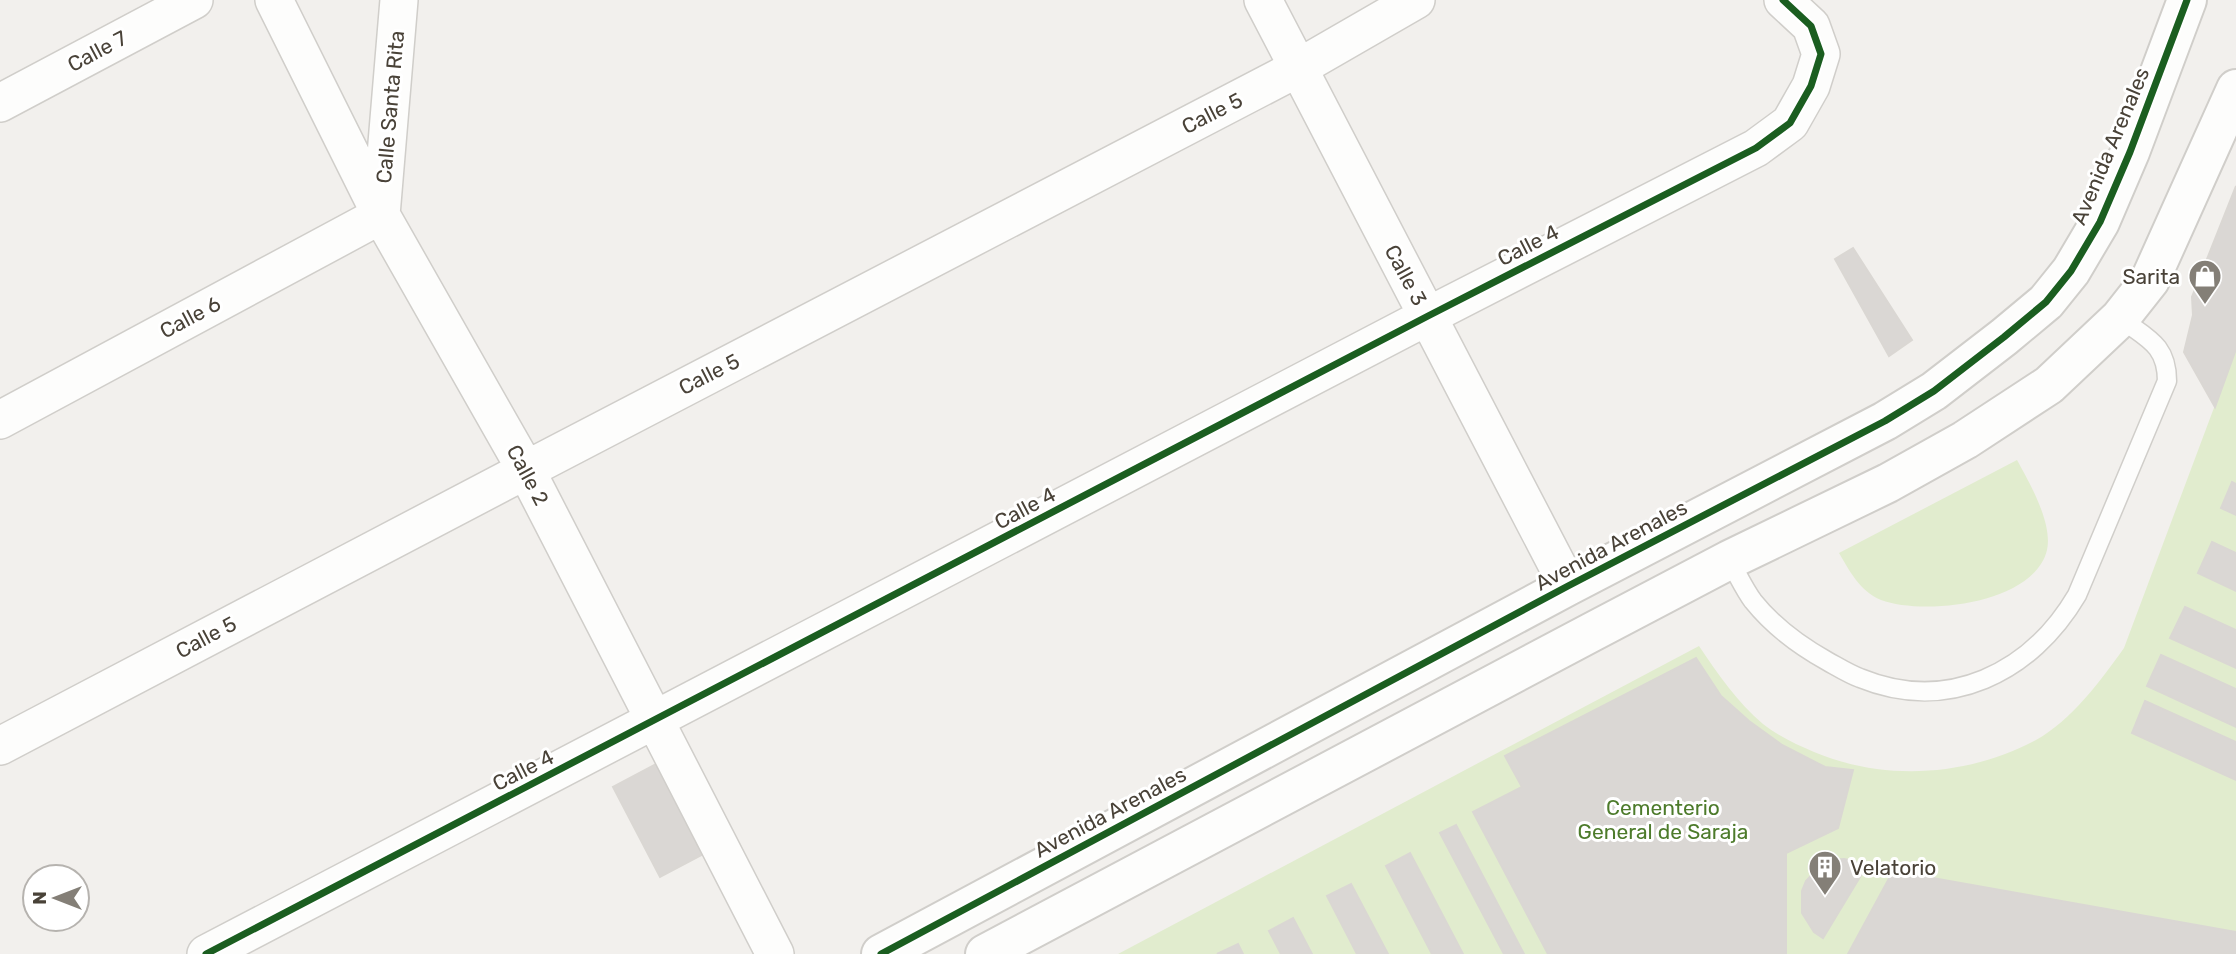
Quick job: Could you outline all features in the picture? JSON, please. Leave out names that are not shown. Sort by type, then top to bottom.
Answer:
[{"type":"street","name":"Calle 7","points":[[0,103],[194,0]]},
{"type":"street","name":"Calle 2","points":[[274,0],[381,215],[526,470],[775,954]]},
{"type":"street","name":"Calle Santa Rita","points":[[381,215],[399,0]]},
{"type":"street","name":"Calle 3","points":[[1263,0],[1568,586]]},
{"type":"street","name":"Calle 5","points":[[0,746],[1298,68],[1416,0]]},
{"type":"street","name":"Calle 4","points":[[206,954],[1427,316],[1756,148],[1790,123],[1811,86],[1821,54],[1811,26],[1783,0]]},
{"type":"street","name":"Avenida Arenales","points":[[881,954],[1568,586],[1885,421],[1934,391],[2046,302],[2071,271],[2100,222],[2130,152],[2187,0]]},
{"type":"street","points":[[985,954],[1729,560],[1888,483],[1965,440],[2049,385],[2120,317],[2150,280],[2236,89]]},
{"type":"street","name":"Calle 6","points":[[0,420],[381,215]]},
{"type":"lane","points":[[1729,560],[1752,600],[1780,629],[1811,652],[1860,678],[1888,687],[1916,691],[1944,690],[1972,684],[1998,674],[2022,660],[2063,620],[2077,595],[2166,381],[2166,365],[2158,346],[2120,317]]},
{"type":"green space","name":"Cementerio General de Saraja","points":[[2236,349],[2236,954],[1118,954],[1699,646],[1736,697],[1763,724],[1794,743],[1841,762],[1898,771],[1955,768],[2010,752],[2036,740],[2073,711],[2096,686],[2124,648]]},
{"type":"green space","points":[[2017,460],[2039,503],[2048,539],[2047,550],[2038,568],[2022,583],[2000,594],[1975,601],[1923,607],[1900,605],[1881,600],[1867,592],[1847,567],[1839,553]]},
{"type":"building","points":[[2236,186],[2236,349],[2215,407],[2184,352],[2193,315],[2192,297]]},
{"type":"building","points":[[1853,248],[1912,340],[1889,356],[1835,259]]},
{"type":"building","points":[[2232,482],[2236,484],[2236,515],[2221,508]]},
{"type":"building","points":[[2212,542],[2236,553],[2236,591],[2198,573]]},
{"type":"building","points":[[2185,607],[2236,630],[2236,668],[2170,638]]},
{"type":"building","points":[[2161,655],[2236,689],[2236,727],[2147,686]]},
{"type":"building","points":[[1696,658],[1721,696],[1782,745],[1825,767],[1853,770],[1838,828],[1786,853],[1786,954],[1548,954],[1473,812],[1522,787],[1505,756]]},
{"type":"building","points":[[2145,701],[2236,742],[2236,780],[2132,733]]},
{"type":"building","points":[[660,762],[707,852],[660,877],[613,787]]},
{"type":"building","points":[[1456,825],[1524,954],[1504,954],[1440,833]]},
{"type":"building","points":[[1410,853],[1463,954],[1432,954],[1386,866]]},
{"type":"building","name":"Velatorio","points":[[1844,859],[1866,867],[1823,938],[1814,932],[1802,913],[1802,891],[1806,881],[1821,865]]},
{"type":"building","points":[[1893,871],[2236,932],[2236,954],[1848,954]]},
{"type":"building","points":[[1351,884],[1388,954],[1357,954],[1327,896]]},
{"type":"building","points":[[1293,918],[1312,954],[1281,954],[1269,931]]},
{"type":"building","points":[[1238,944],[1243,954],[1217,954]]},
{"type":"cycle path","points":[[206,954],[1428,316],[1756,148],[1790,123],[1811,86],[1821,54],[1811,26],[1783,0]]},
{"type":"cycle path","points":[[881,954],[1568,586],[1885,421],[1934,391],[2046,302],[2071,271],[2100,222],[2130,152],[2187,0]]},
{"type":"place","name":"Sarita","points":[[2205,306]]},
{"type":"place","name":"Velatorio","points":[[1825,897]]}]
